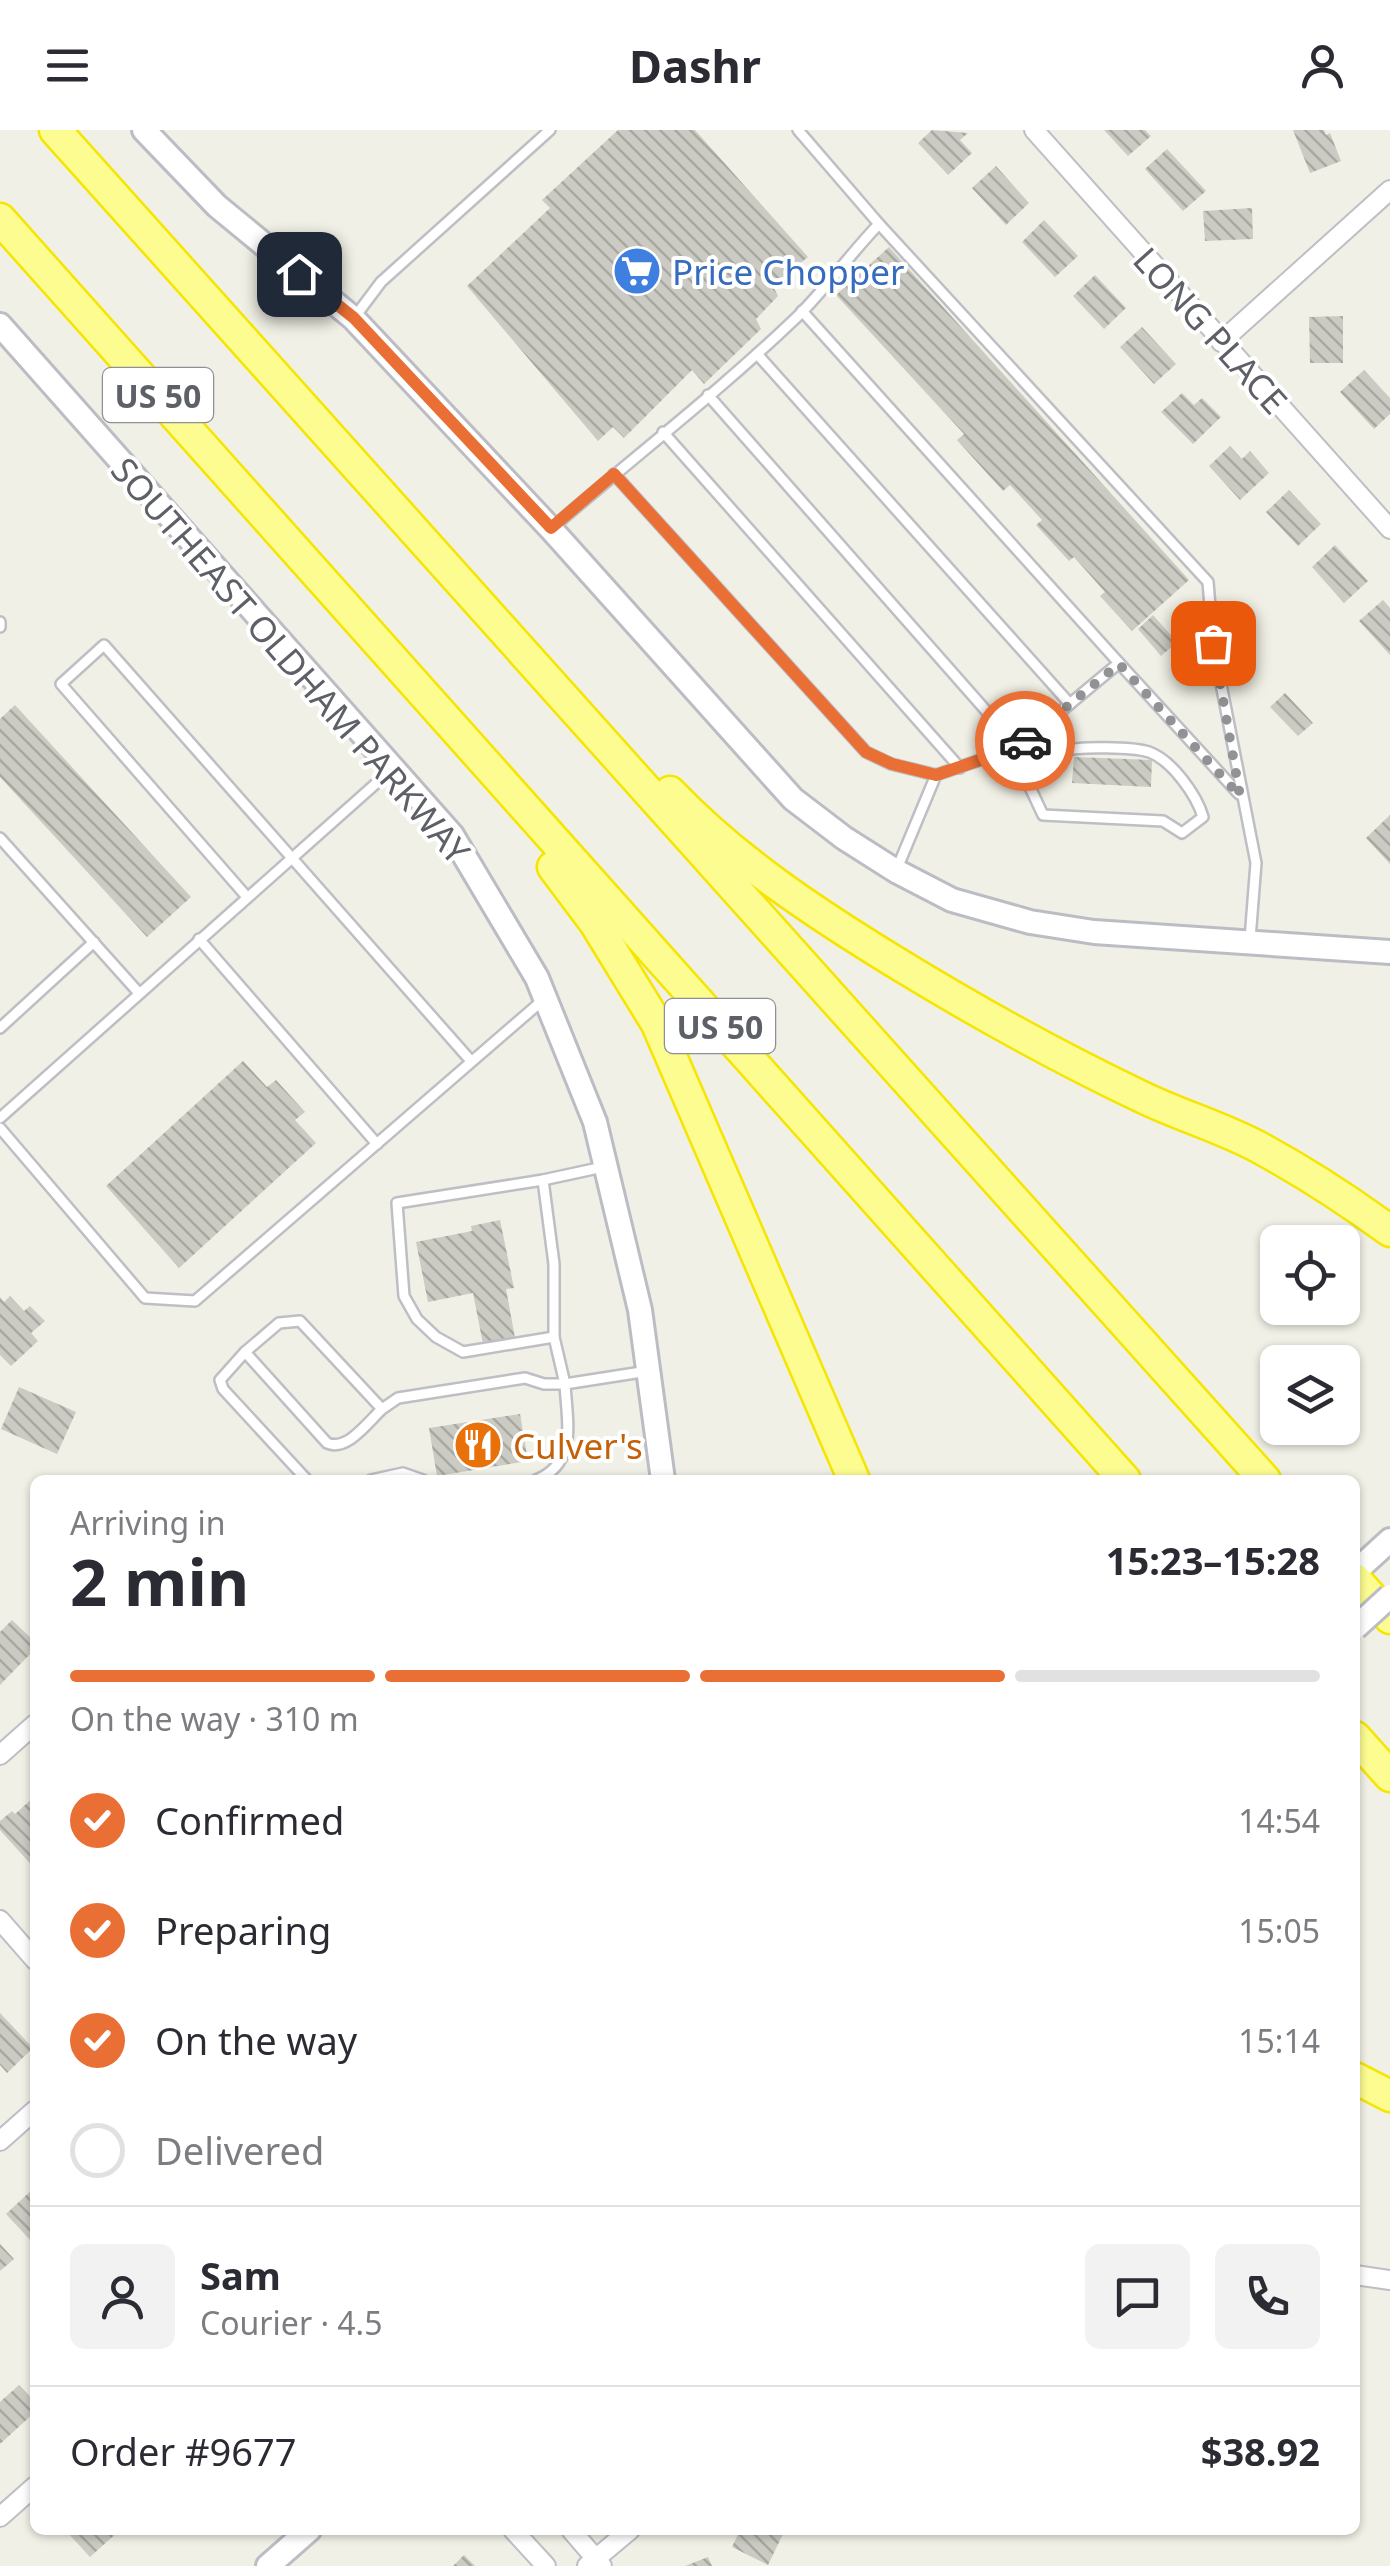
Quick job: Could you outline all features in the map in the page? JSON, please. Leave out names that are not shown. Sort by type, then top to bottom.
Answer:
[{"type":"highway","name":"US 50","points":[[55,130],[1261,1475]]},
{"type":"highway","name":"US 50","points":[[0,219],[1121,1475]]},
{"type":"highway","points":[[314,572],[316,594],[554,868],[595,923],[656,1024],[852,1475]]},
{"type":"highway","points":[[579,718],[610,729],[742,859],[821,917],[1018,1034],[1144,1098],[1260,1148],[1390,1231]]},
{"type":"highway","points":[[1360,1582],[1390,1618]]},
{"type":"highway","points":[[1360,1743],[1390,1776]]},
{"type":"highway","points":[[1360,2081],[1390,2096]]},
{"type":"street","points":[[144,130],[216,206],[354,318],[551,528],[793,800],[896,872],[952,900],[1030,922],[1094,932],[1390,952]]},
{"type":"street","name":"LONG PLACE","points":[[1034,130],[1390,529]]},
{"type":"street","points":[[1221,342],[1390,190]]},
{"type":"street","name":"SOUTHEAST OLDHAM PARKWAY","points":[[0,325],[452,835],[537,978],[594,1122],[640,1310],[661,1475]]},
{"type":"street","points":[[1360,1571],[1390,1540]]},
{"type":"street","points":[[1360,1623],[1390,1596]]},
{"type":"street","points":[[0,1755],[30,1728]]},
{"type":"street","points":[[0,1920],[30,1954]]},
{"type":"street","points":[[0,2141],[30,2114]]},
{"type":"street","points":[[1360,2275],[1390,2280]]},
{"type":"street","points":[[0,2518],[30,2491]]},
{"type":"street","points":[[268,2566],[303,2535]]},
{"type":"street","points":[[518,2535],[546,2566]]},
{"type":"street","points":[[575,2535],[595,2563],[625,2535]]},
{"type":"lane","points":[[354,318],[381,282],[550,130]]},
{"type":"lane","points":[[798,130],[879,224],[1208,582],[1213,643],[1256,863],[1250,942]]},
{"type":"lane","points":[[551,528],[757,354],[802,311],[879,224]]},
{"type":"lane","points":[[802,311],[1240,796]]},
{"type":"lane","points":[[757,354],[1070,704]]},
{"type":"lane","points":[[708,395],[1018,747],[1027,781],[1042,815],[1164,821],[1182,833],[1202,818],[1198,802],[1166,764],[1150,752],[1087,748],[1061,751],[1027,781]]},
{"type":"lane","points":[[663,432],[960,768]]},
{"type":"lane","points":[[614,474],[866,752],[892,764],[936,775],[1018,747],[1119,664]]},
{"type":"lane","points":[[247,897],[62,684],[104,645],[470,1061]]},
{"type":"lane","points":[[0,1118],[393,769]]},
{"type":"lane","points":[[896,872],[936,775]]},
{"type":"lane","points":[[0,838],[138,992]]},
{"type":"lane","points":[[199,939],[377,1144]]},
{"type":"lane","points":[[0,1028],[94,942]]},
{"type":"lane","points":[[0,1128],[145,1298],[195,1301],[545,998]]},
{"type":"lane","points":[[554,1338],[463,1352],[436,1337],[416,1318],[404,1296],[397,1203],[605,1166]]},
{"type":"lane","points":[[543,1180],[554,1264],[554,1338],[565,1384],[566,1442],[563,1460],[547,1475]]},
{"type":"lane","points":[[302,1475],[223,1389],[220,1380],[279,1322],[300,1320],[382,1410]]},
{"type":"lane","points":[[245,1352],[327,1443],[335,1446],[344,1444],[398,1398],[525,1378],[544,1384],[565,1384],[648,1371]]},
{"type":"building","name":"Price Chopper","points":[[618,130],[695,130],[808,257],[773,286],[778,296],[756,319],[761,329],[704,384],[692,370],[624,438],[613,427],[598,441],[467,286],[550,208],[542,200]]},
{"type":"building","points":[[932,130],[968,133],[960,140],[972,153],[948,175],[918,143]]},
{"type":"building","points":[[1104,130],[1145,130],[1151,136],[1128,156]]},
{"type":"building","points":[[1293,130],[1330,133],[1341,161],[1310,173]]},
{"type":"building","points":[[1167,149],[1206,191],[1183,211],[1145,169]]},
{"type":"building","points":[[996,166],[1029,203],[1006,225],[972,188]]},
{"type":"building","points":[[1252,208],[1253,239],[1205,241],[1203,211]]},
{"type":"building","points":[[1044,220],[1078,256],[1055,277],[1022,242]]},
{"type":"building","points":[[889,247],[1189,580],[1132,631],[1100,596],[1105,592],[1074,557],[1069,561],[1036,525],[1042,520],[1010,485],[1003,491],[957,440],[964,434],[836,295]]},
{"type":"building","points":[[1095,275],[1126,308],[1104,329],[1073,296]]},
{"type":"building","points":[[1343,316],[1343,363],[1310,363],[1309,317]]},
{"type":"building","points":[[1142,327],[1176,364],[1154,384],[1120,347]]},
{"type":"building","points":[[1364,370],[1390,398],[1390,414],[1374,429],[1340,392]]},
{"type":"building","points":[[1182,393],[1194,405],[1202,398],[1221,417],[1193,444],[1161,412]]},
{"type":"building","points":[[1230,446],[1242,459],[1250,451],[1269,473],[1240,500],[1209,466]]},
{"type":"building","points":[[1289,490],[1321,524],[1298,546],[1266,512]]},
{"type":"building","points":[[1335,545],[1368,581],[1344,603],[1312,567]]},
{"type":"building","points":[[1383,600],[1390,608],[1390,655],[1359,621]]},
{"type":"building","points":[[1153,615],[1177,642],[1161,656],[1138,629]]},
{"type":"building","points":[[1285,693],[1313,723],[1298,736],[1270,707]]},
{"type":"building","points":[[15,705],[191,897],[147,937],[0,777],[0,719]]},
{"type":"building","points":[[1074,757],[1152,760],[1151,787],[1072,783]]},
{"type":"building","points":[[1390,815],[1390,864],[1366,838]]},
{"type":"building","points":[[243,1061],[267,1087],[276,1080],[305,1112],[295,1120],[316,1143],[179,1268],[106,1186]]},
{"type":"building","points":[[500,1220],[514,1288],[506,1289],[515,1338],[483,1344],[473,1293],[428,1302],[416,1242],[472,1231],[471,1226]]},
{"type":"building","points":[[10,1296],[24,1311],[30,1306],[45,1321],[31,1333],[38,1341],[11,1366],[0,1355],[0,1297],[4,1302]]},
{"type":"building","points":[[19,1387],[76,1412],[57,1454],[1,1429]]},
{"type":"building","name":"Culver's","points":[[520,1414],[528,1461],[437,1475],[429,1428]]},
{"type":"building","points":[[12,1620],[30,1637],[30,1654],[0,1685],[0,1632]]},
{"type":"building","points":[[30,1800],[30,1863],[0,1830],[0,1821],[12,1811],[15,1814]]},
{"type":"building","points":[[0,2013],[30,2045],[30,2051],[7,2073],[0,2065]]},
{"type":"building","points":[[30,2192],[30,2240],[6,2214]]},
{"type":"building","points":[[0,2244],[14,2259],[0,2271]]},
{"type":"building","points":[[19,2385],[30,2397],[30,2417],[0,2444],[0,2402]]},
{"type":"building","points":[[70,2535],[114,2535],[90,2557]]},
{"type":"building","points":[[738,2535],[783,2535],[768,2565],[732,2547]]},
{"type":"building","points":[[464,2555],[475,2566],[453,2566]]},
{"type":"building","points":[[708,2557],[712,2566],[685,2566]]},
{"type":"way so far","points":[[1025,741],[1119,664],[1240,796],[1213,643]]},
{"type":"place","name":"Price Chopper","points":[[637,271]]},
{"type":"place","name":"Culver's","points":[[478,1445]]},
{"type":"route","points":[[299,274],[354,318],[551,528],[614,474],[866,752],[892,764],[936,775],[1018,747],[1025,741]]}]
